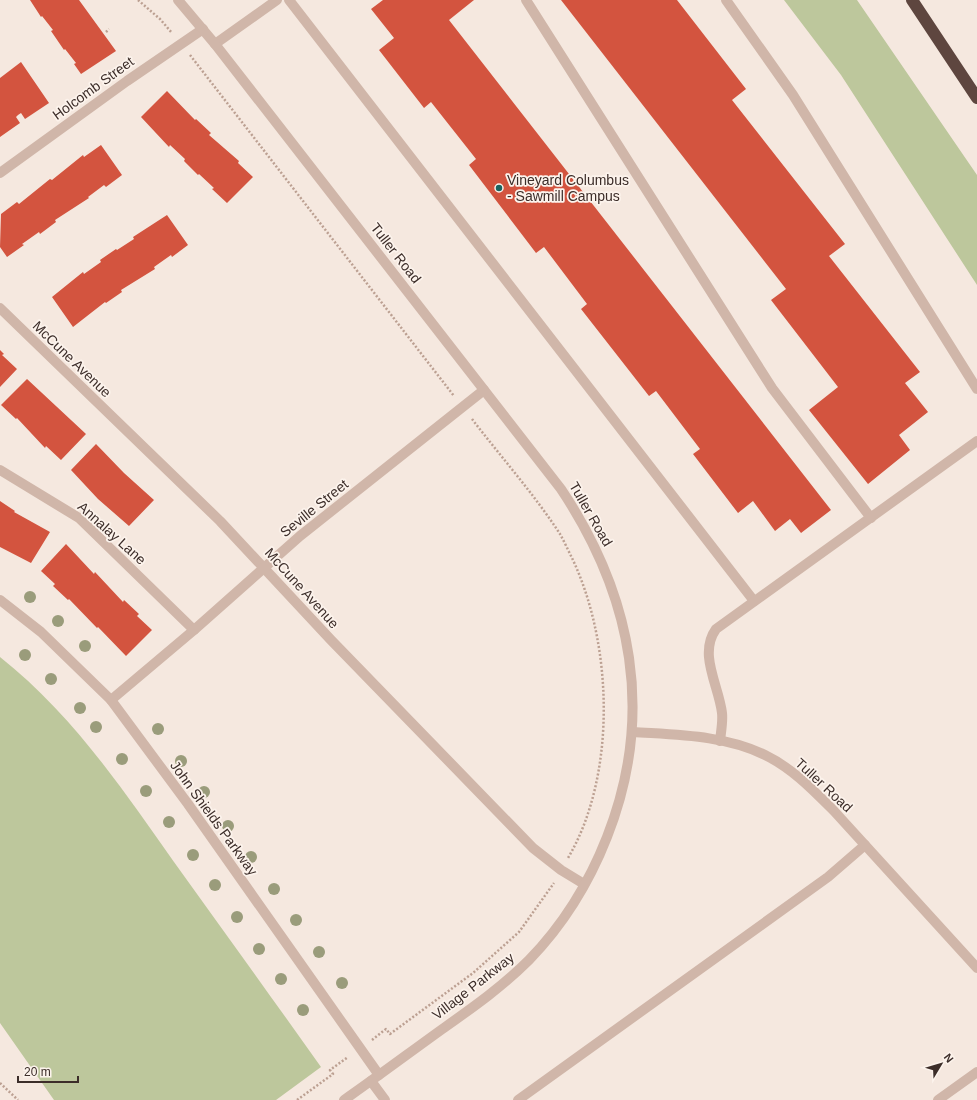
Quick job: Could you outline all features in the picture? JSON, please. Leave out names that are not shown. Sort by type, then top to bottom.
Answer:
[{"type":"highway","points":[[912,0],[977,98]]},
{"type":"street","name":"Tuller Road","points":[[178,0],[203,28],[561,489],[584,526],[601,559],[614,592],[626,640],[632,685],[633,732],[720,740],[752,750],[787,768],[820,796],[977,968]]},
{"type":"street","points":[[215,44],[277,0]]},
{"type":"street","points":[[289,0],[754,601]]},
{"type":"street","points":[[526,0],[772,388],[871,518]]},
{"type":"street","points":[[726,0],[793,95],[977,389]]},
{"type":"street","name":"Holcomb Street","points":[[0,173],[203,28]]},
{"type":"street","name":"McCune Avenue","points":[[0,308],[220,521],[331,640],[533,848],[561,870],[584,884]]},
{"type":"street","name":"Seville Street","points":[[111,700],[194,630],[300,536],[484,390]]},
{"type":"street","points":[[720,740],[722,712],[712,670],[710,643],[719,626],[977,441]]},
{"type":"street","name":"Annalay Lane","points":[[0,470],[79,518],[194,630]]},
{"type":"street","name":"John Shields Parkway","points":[[0,600],[41,632],[111,700],[188,804],[375,1078],[385,1100]]},
{"type":"street","name":"Village Parkway","points":[[344,1100],[486,997],[516,972],[555,929],[595,864],[612,825],[627,769],[633,732]]},
{"type":"street","points":[[518,1100],[828,877],[865,845]]},
{"type":"street","points":[[938,1100],[977,1072]]},
{"type":"path","points":[[138,0],[160,19],[181,44],[463,407],[560,535],[578,572],[592,611],[603,669],[602,755],[594,790],[579,840],[561,870],[519,932],[473,973],[390,1034],[386,1029],[368,1042]]},
{"type":"path","points":[[106,32],[109,29]]},
{"type":"path","points":[[297,1100],[333,1074],[330,1070],[351,1055]]},
{"type":"path","points":[[0,1083],[18,1100]]},
{"type":"green space","points":[[784,0],[857,0],[977,175],[977,285],[841,75]]},
{"type":"green space","points":[[0,657],[50,702],[73,727],[115,779],[321,1067],[276,1100],[54,1100],[0,1023]]},
{"type":"building","points":[[30,0],[79,0],[116,51],[81,74],[74,64],[76,63],[65,49],[64,50],[51,31],[53,30],[42,16],[41,17]]},
{"type":"building","points":[[383,0],[474,0],[449,20],[831,510],[801,533],[790,519],[775,531],[753,501],[738,513],[693,454],[700,449],[656,391],[649,396],[581,309],[587,304],[544,247],[536,253],[469,165],[476,159],[431,102],[424,108],[379,50],[394,38],[371,9]]},
{"type":"building","points":[[561,0],[677,0],[746,89],[732,100],[845,244],[829,256],[920,372],[905,383],[928,412],[899,435],[910,450],[868,484],[809,410],[838,387],[771,300],[786,289]]},
{"type":"building","points":[[21,62],[49,103],[25,119],[21,113],[18,115],[16,117],[20,123],[0,137],[0,78]]},
{"type":"building","points":[[167,91],[195,120],[196,119],[211,133],[209,135],[239,161],[238,163],[253,177],[227,203],[212,189],[214,188],[184,161],[185,159],[170,145],[169,147],[141,117]]},
{"type":"building","points":[[101,145],[122,175],[106,187],[104,185],[88,197],[89,198],[55,220],[56,222],[40,234],[39,232],[22,244],[24,245],[7,257],[0,247],[1,214],[17,202],[19,204],[83,155],[84,157]]},
{"type":"building","points":[[167,215],[188,245],[172,257],[171,255],[154,267],[155,269],[121,290],[122,292],[106,303],[105,302],[73,327],[52,297],[83,272],[84,274],[101,262],[100,260],[134,239],[133,237]]},
{"type":"building","points":[[0,350],[4,354],[2,355],[17,369],[0,387]]},
{"type":"building","points":[[27,379],[86,434],[61,460],[46,446],[45,448],[17,418],[16,419],[1,405]]},
{"type":"building","points":[[96,444],[124,473],[154,500],[129,526],[98,499],[71,470]]},
{"type":"building","points":[[0,501],[15,511],[14,512],[50,532],[31,563],[0,547]]},
{"type":"building","points":[[66,544],[123,602],[124,600],[139,614],[137,616],[152,630],[126,656],[69,599],[68,600],[53,586],[55,584],[41,571]]},
{"type":"place","name":"Vineyard Columbus - Sawmill Campus","points":[[499,188]]}]
